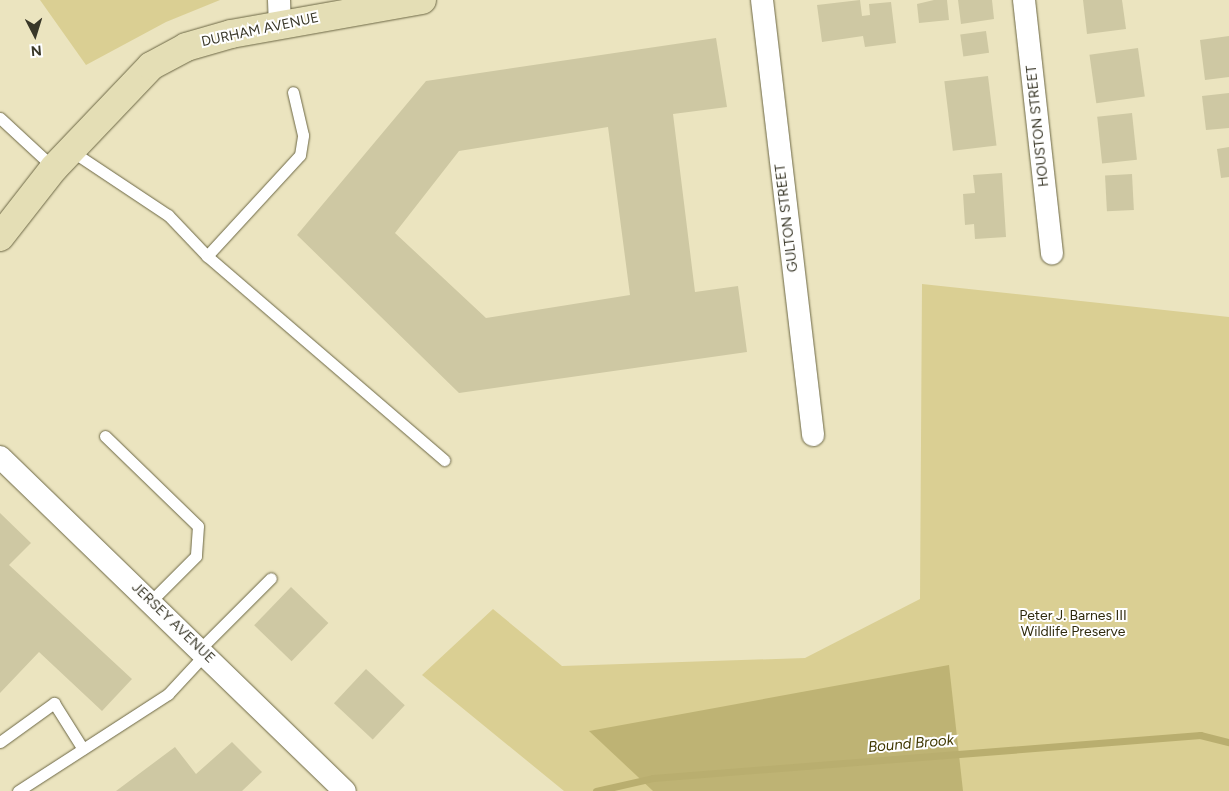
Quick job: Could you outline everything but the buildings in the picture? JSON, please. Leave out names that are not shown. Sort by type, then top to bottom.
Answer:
[{"type":"street","name":"DURHAM AVENUE","points":[[0,237],[62,159],[151,66],[186,47],[279,12],[422,0]]},
{"type":"street","name":"GULTON STREET","points":[[762,0],[813,435]]},
{"type":"street","name":"HOUSTON STREET","points":[[1024,0],[1052,253]]},
{"type":"street","name":"JERSEY AVENUE","points":[[0,457],[203,651],[345,791]]},
{"type":"lane","points":[[207,256],[300,155],[302,135],[293,92]]},
{"type":"lane","points":[[0,118],[62,159],[168,215],[207,256],[444,460]]},
{"type":"lane","points":[[105,436],[198,526],[196,556],[151,602]]},
{"type":"lane","points":[[18,791],[168,694],[203,651],[271,578]]},
{"type":"lane","points":[[0,742],[54,703],[83,749]]},
{"type":"green space","points":[[40,0],[220,0],[166,22],[86,65]]},
{"type":"green space","name":"Peter J. Barnes III Wildlife Preserve","points":[[922,284],[1229,317],[1229,791],[564,791],[422,675],[493,609],[562,666],[805,658],[920,599]]},
{"type":"shaded area","points":[[949,665],[963,791],[653,791],[589,731]]},
{"type":"waterway","name":"Bound Brook","points":[[596,791],[653,778],[1200,735],[1229,742]]}]
